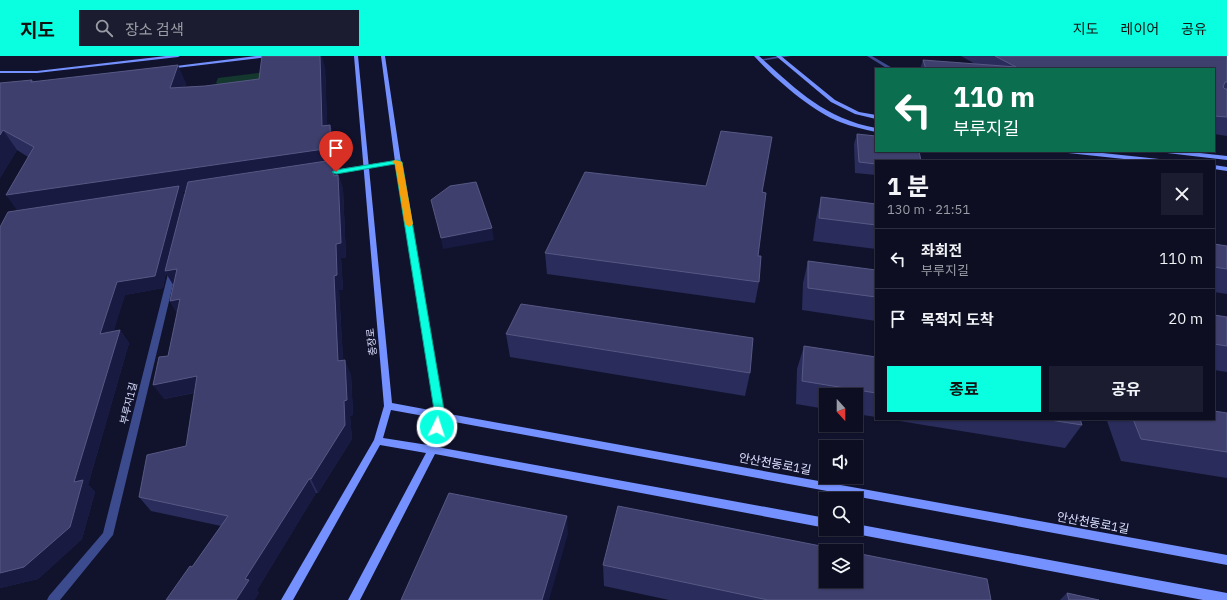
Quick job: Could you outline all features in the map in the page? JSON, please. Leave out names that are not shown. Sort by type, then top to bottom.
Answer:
[{"type":"street","points":[[0,72],[37,72],[178,56]]},
{"type":"street","points":[[158,69],[268,56]]},
{"type":"street","name":"충장로","points":[[286,600],[378,441],[388,406],[356,56]]},
{"type":"street","points":[[354,600],[432,450],[440,416],[398,162],[383,56]]},
{"type":"street","points":[[756,56],[812,105],[834,118],[866,129],[875,130]]},
{"type":"street","points":[[760,60],[789,56]]},
{"type":"street","points":[[869,56],[890,68]]},
{"type":"street","points":[[779,57],[833,101],[857,113],[875,118]]},
{"type":"street","points":[[1077,152],[1150,160]]},
{"type":"street","points":[[1176,152],[1227,158]]},
{"type":"street","points":[[320,174],[398,162]]},
{"type":"street","points":[[1215,167],[1227,169]]},
{"type":"street","name":"부루지1길","points":[[54,600],[108,535],[176,256]]},
{"type":"street","name":"안산천동로1길","points":[[388,406],[1227,560]]},
{"type":"street","points":[[378,441],[819,522]]},
{"type":"street","points":[[863,530],[1227,599]]},
{"type":"green space","points":[[266,72],[263,92],[223,87],[216,83],[218,78]]},
{"type":"building","points":[[262,56],[320,56],[322,126],[330,125],[331,148],[6,195],[34,147],[3,130],[0,135],[0,83],[32,80],[31,82],[178,65],[170,88],[205,86],[259,79]]},
{"type":"building","points":[[995,56],[1227,56],[1227,82],[1225,82],[1223,87],[1227,89],[1227,117],[1215,116],[1215,68],[926,68],[923,60],[1016,67]]},
{"type":"building","points":[[721,131],[772,137],[762,192],[766,193],[758,256],[761,256],[759,282],[545,253],[585,172],[706,186]]},
{"type":"building","points":[[857,134],[875,136],[875,152],[919,152],[921,160],[875,160],[875,164],[859,162]]},
{"type":"building","points":[[333,160],[334,176],[338,175],[341,243],[336,244],[337,275],[334,276],[338,361],[345,360],[347,400],[344,401],[345,425],[245,579],[249,580],[236,600],[166,600],[190,566],[192,567],[228,516],[139,497],[147,455],[186,446],[197,376],[153,385],[159,357],[168,356],[180,299],[170,301],[177,269],[165,271],[188,182]]},
{"type":"building","points":[[476,182],[492,228],[441,238],[431,200],[450,186]]},
{"type":"building","points":[[179,186],[155,276],[117,282],[100,334],[120,330],[74,482],[83,480],[70,527],[24,567],[0,573],[0,227],[8,212]]},
{"type":"building","points":[[821,197],[875,204],[875,225],[819,218]]},
{"type":"building","points":[[1215,244],[1227,246],[1227,269],[1215,267]]},
{"type":"building","points":[[808,261],[875,270],[875,297],[808,288]]},
{"type":"building","points":[[521,304],[753,338],[750,373],[506,334]]},
{"type":"building","points":[[1215,315],[1227,317],[1227,346],[1215,344]]},
{"type":"building","points":[[804,346],[875,357],[875,393],[863,391],[863,388],[845,388],[802,381]]},
{"type":"building","points":[[1215,411],[1227,413],[1227,452],[1141,439],[1133,420],[1215,420]]},
{"type":"building","points":[[1050,420],[1080,420],[1082,425]]},
{"type":"building","points":[[449,493],[567,516],[542,600],[401,600]]},
{"type":"building","points":[[618,506],[819,546],[819,588],[863,588],[863,554],[987,579],[991,600],[768,600],[603,565]]},
{"type":"building","points":[[1067,593],[1099,600],[1069,600]]},
{"type":"slow traffic","points":[[395,162],[398,162],[409,224]]},
{"type":"route","points":[[336,172],[398,162],[440,416],[437,427]]}]
